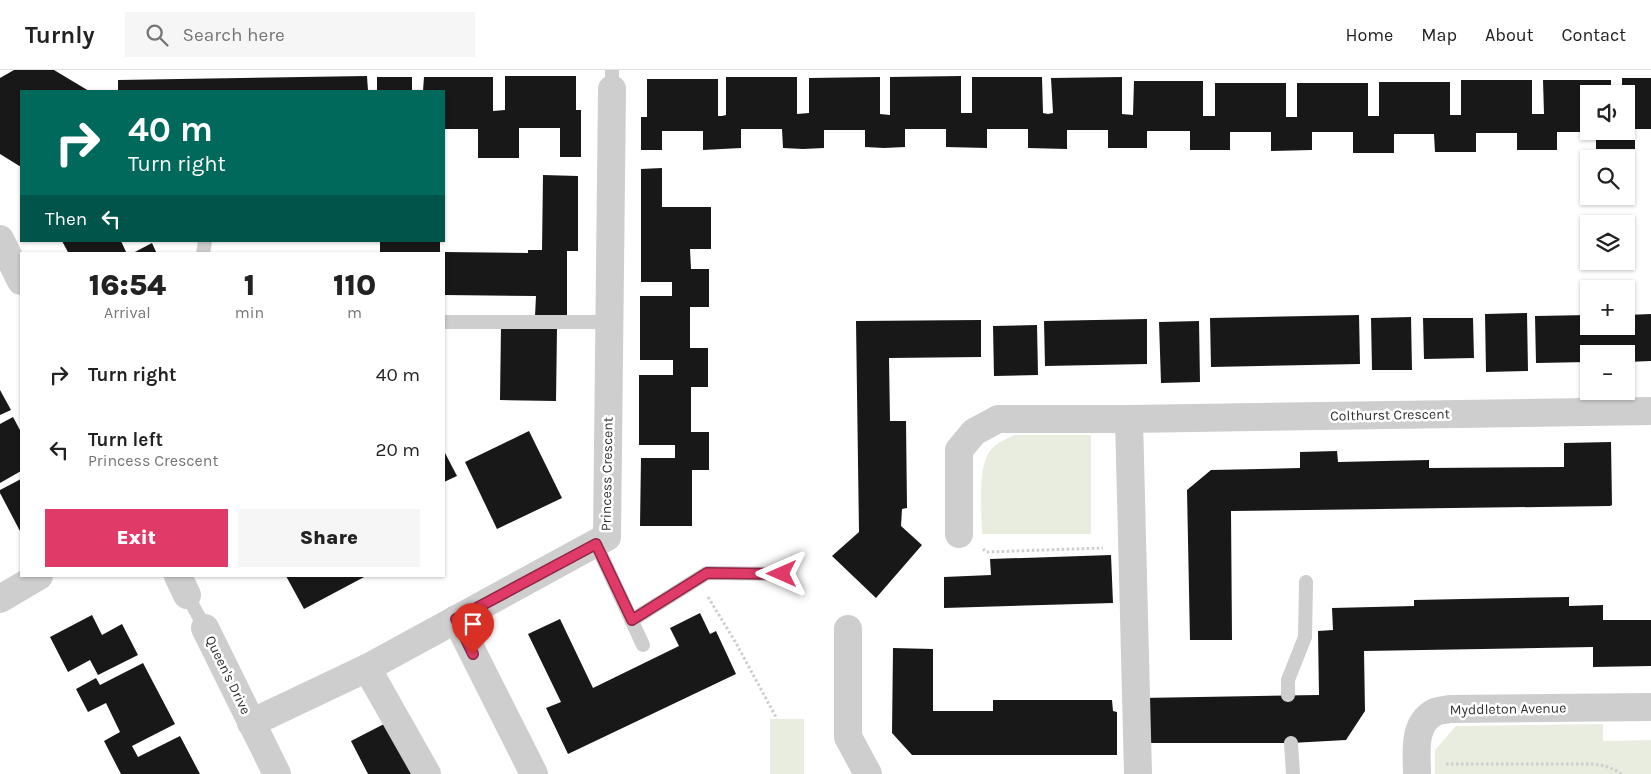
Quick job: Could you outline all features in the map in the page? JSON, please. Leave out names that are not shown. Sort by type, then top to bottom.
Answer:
[{"type":"street","name":"Princess Crescent","points":[[251,723],[368,668],[607,537],[612,79]]},
{"type":"street","points":[[0,239],[20,279]]},
{"type":"street","name":"Colthurst Crescent","points":[[959,534],[959,450],[974,432],[998,419],[1129,419],[1651,411]]},
{"type":"street","points":[[1129,419],[1138,774]]},
{"type":"street","points":[[0,599],[37,577]]},
{"type":"street","points":[[456,619],[534,774]]},
{"type":"street","name":"Queen's Drive","points":[[205,628],[277,774]]},
{"type":"street","points":[[848,629],[848,737],[868,774]]},
{"type":"street","points":[[368,668],[427,774]]},
{"type":"street","name":"Myddleton Avenue","points":[[1417,769],[1419,731],[1424,720],[1435,711],[1450,709],[1651,707]]},
{"type":"lane","points":[[445,322],[609,322]]},
{"type":"lane","points":[[596,544],[643,645]]},
{"type":"lane","points":[[632,620],[707,573],[782,574]]},
{"type":"lane","points":[[1288,695],[1288,680],[1305,637],[1306,582]]},
{"type":"lane","name":"Queen's Drive","points":[[183,586],[205,628]]},
{"type":"lane","points":[[1291,743],[1293,774]]},
{"type":"path","points":[[959,534],[986,552],[1132,547]]},
{"type":"path","points":[[697,579],[736,643],[777,719]]},
{"type":"path","points":[[1417,769],[1591,764],[1603,765],[1621,774]]},
{"type":"shaded area","points":[[1015,435],[1091,435],[1091,534],[982,534],[981,492],[985,460],[994,446]]},
{"type":"shaded area","points":[[770,719],[804,719],[804,774],[770,774]]},
{"type":"shaded area","points":[[1603,724],[1603,741],[1651,740],[1651,774],[1435,774],[1435,750],[1456,726]]},
{"type":"building","points":[[14,70],[54,70],[87,90],[20,90],[20,166],[0,154],[0,78]]},
{"type":"building","points":[[367,76],[368,90],[118,90],[118,80]]},
{"type":"building","points":[[505,76],[576,76],[576,110],[581,110],[581,157],[560,157],[560,128],[519,128],[519,158],[478,158],[478,129],[445,129],[445,90],[423,90],[424,77],[493,77],[493,111],[505,110]]},
{"type":"building","points":[[961,76],[961,113],[972,113],[972,77],[1042,77],[1043,113],[1048,114],[1053,113],[1051,78],[1122,77],[1122,114],[1133,115],[1134,81],[1203,81],[1203,116],[1215,116],[1215,83],[1286,83],[1286,117],[1297,117],[1297,83],[1368,83],[1368,116],[1379,116],[1379,82],[1450,82],[1450,115],[1461,115],[1461,80],[1532,80],[1532,114],[1544,114],[1543,80],[1611,80],[1611,85],[1580,85],[1580,132],[1557,132],[1557,150],[1517,150],[1517,133],[1476,133],[1476,152],[1435,152],[1434,134],[1394,134],[1394,153],[1353,153],[1353,132],[1312,132],[1312,150],[1271,151],[1271,132],[1230,132],[1230,150],[1190,150],[1190,131],[1147,131],[1147,148],[1108,148],[1108,130],[1067,130],[1067,149],[1028,148],[1028,129],[987,129],[987,148],[946,147],[946,129],[905,129],[905,147],[884,148],[865,147],[865,130],[824,130],[824,148],[803,149],[783,148],[782,129],[741,129],[741,148],[703,150],[703,131],[662,131],[662,150],[641,150],[641,117],[647,117],[647,79],[718,79],[718,116],[722,116],[726,115],[726,77],[797,77],[797,114],[809,113],[809,78],[880,77],[880,114],[890,115],[890,77]]},
{"type":"building","points":[[377,77],[412,77],[412,90],[377,90]]},
{"type":"building","points":[[1622,78],[1651,78],[1651,129],[1635,129],[1635,85],[1622,85]]},
{"type":"building","points":[[1596,140],[1635,140],[1635,149],[1596,149]]},
{"type":"building","points":[[662,168],[662,207],[711,207],[711,249],[690,249],[691,269],[709,269],[709,307],[690,307],[690,348],[708,348],[708,387],[691,387],[691,432],[709,432],[709,470],[692,470],[692,526],[640,526],[641,458],[675,458],[675,445],[639,445],[639,375],[673,375],[673,360],[640,360],[640,296],[672,296],[672,282],[641,282],[641,169]]},
{"type":"building","points":[[543,175],[578,176],[578,251],[567,251],[567,316],[535,316],[536,296],[445,295],[445,252],[528,253],[528,250],[542,250]]},
{"type":"building","points":[[63,242],[121,242],[126,252],[68,252]]},
{"type":"building","points":[[380,242],[440,242],[440,252],[380,252]]},
{"type":"building","points":[[152,243],[156,252],[135,252]]},
{"type":"building","points":[[1527,313],[1528,371],[1486,372],[1485,314]]},
{"type":"building","points":[[1651,314],[1651,361],[1635,362],[1635,345],[1580,345],[1580,362],[1536,363],[1535,316],[1580,315],[1580,335],[1635,335],[1635,315]]},
{"type":"building","points":[[1359,315],[1360,364],[1211,367],[1210,318]]},
{"type":"building","points":[[1411,317],[1412,370],[1372,370],[1371,318]]},
{"type":"building","points":[[1423,318],[1473,318],[1474,358],[1424,359]]},
{"type":"building","points":[[1147,319],[1147,364],[1045,366],[1044,321]]},
{"type":"building","points":[[981,320],[981,357],[889,358],[890,421],[906,421],[907,508],[902,509],[901,526],[922,545],[876,598],[832,556],[859,532],[856,321]]},
{"type":"building","points":[[1199,321],[1200,382],[1161,383],[1159,322]]},
{"type":"building","points":[[1037,325],[1038,375],[994,376],[993,326]]},
{"type":"building","points":[[501,327],[557,328],[556,401],[500,400]]},
{"type":"building","points":[[0,390],[11,410],[0,415]]},
{"type":"building","points":[[13,417],[20,430],[20,472],[0,483],[0,424]]},
{"type":"building","points":[[529,431],[562,498],[497,529],[465,462]]},
{"type":"building","points":[[1611,442],[1612,505],[1610,506],[1231,511],[1232,640],[1190,640],[1187,490],[1211,470],[1300,468],[1300,452],[1337,451],[1338,462],[1429,460],[1429,468],[1564,467],[1564,443]]},
{"type":"building","points":[[445,453],[457,476],[445,482]]},
{"type":"building","points":[[20,480],[20,531],[0,493],[0,490]]},
{"type":"building","points":[[1111,555],[1113,603],[944,608],[944,577],[991,575],[990,559]]},
{"type":"building","points":[[287,577],[364,577],[304,609]]},
{"type":"building","points":[[1569,597],[1569,606],[1603,605],[1603,620],[1651,620],[1651,666],[1593,667],[1593,647],[1364,651],[1365,711],[1346,740],[1291,743],[1142,743],[1141,698],[1319,695],[1318,631],[1333,630],[1332,608],[1414,606],[1414,600]]},
{"type":"building","points":[[700,613],[710,634],[716,631],[736,674],[568,754],[546,708],[561,702],[528,634],[560,619],[593,688],[679,646],[670,628]]},
{"type":"building","points":[[92,615],[102,635],[122,624],[138,655],[98,675],[90,660],[68,672],[50,637]]},
{"type":"building","points":[[893,648],[933,649],[933,711],[993,711],[993,700],[1112,700],[1113,711],[1117,712],[1117,755],[912,755],[892,733]]},
{"type":"building","points":[[143,663],[175,724],[132,746],[138,757],[180,736],[200,774],[121,774],[104,741],[120,732],[106,703],[88,712],[76,689],[96,678],[100,685]]},
{"type":"building","points":[[384,724],[412,774],[368,774],[351,741]]},
{"type":"route","points":[[473,654],[456,619],[596,544],[632,620],[707,573],[782,574]]}]
